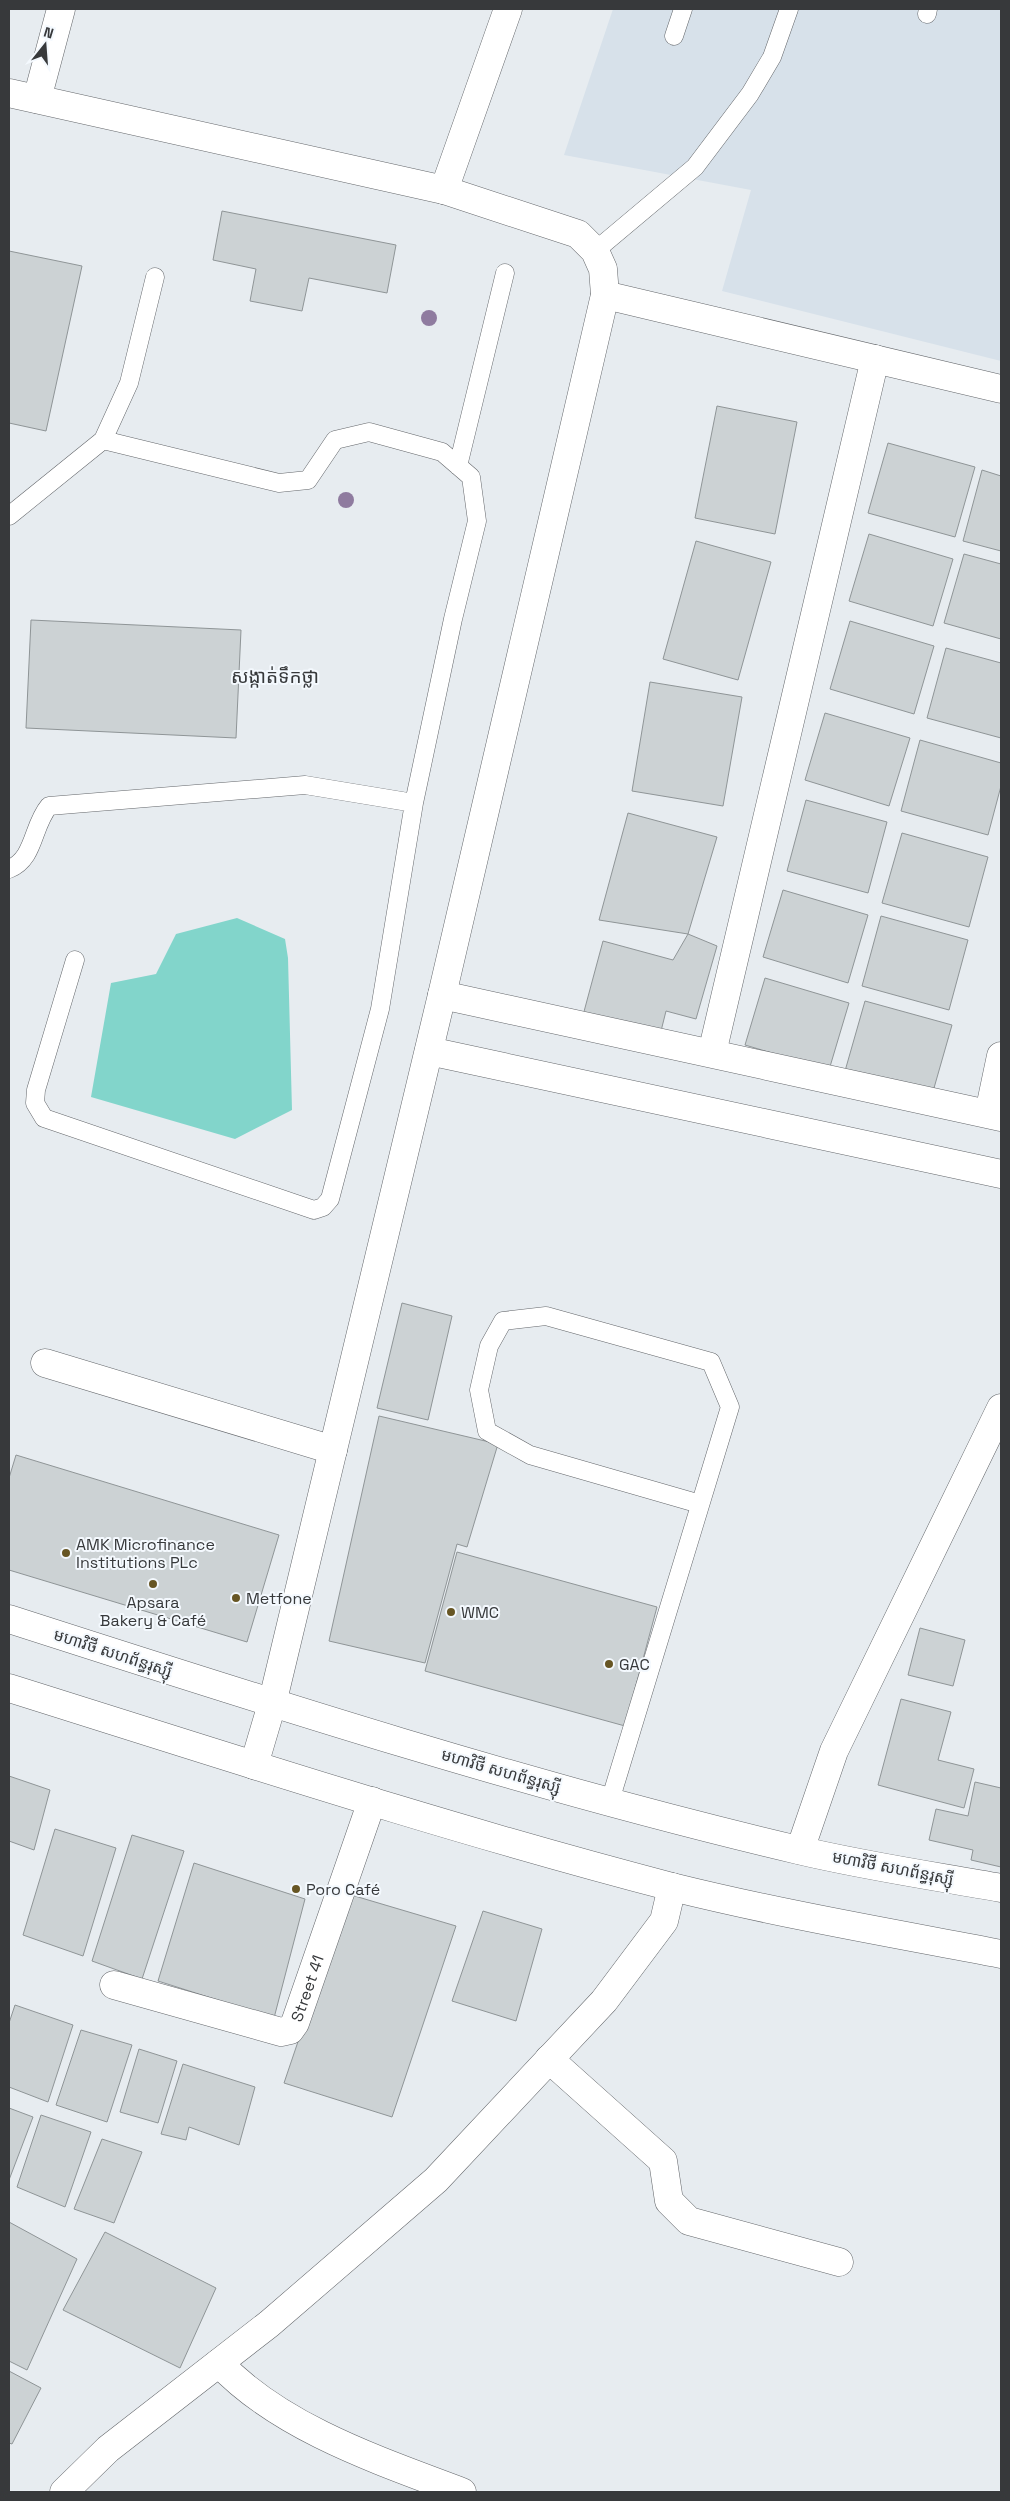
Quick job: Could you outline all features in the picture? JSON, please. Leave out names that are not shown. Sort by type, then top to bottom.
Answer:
[{"type":"main road","points":[[37,99],[61,9]]},
{"type":"main road","points":[[444,190],[508,9]]},
{"type":"main road","points":[[9,93],[444,190],[578,234],[595,251],[603,269],[605,295],[429,1051],[272,1704],[254,1765]]},
{"type":"main road","points":[[605,295],[1001,390]]},
{"type":"main road","points":[[712,1053],[874,359]]},
{"type":"main road","points":[[442,995],[995,1115],[1001,1056]]},
{"type":"main road","points":[[429,1051],[1001,1174]]},
{"type":"main road","points":[[45,1363],[333,1450]]},
{"type":"main road","points":[[800,1850],[834,1751],[1001,1408]]},
{"type":"main road","name":"មហាវិថី សហព័ន្ធរុស្ស៊ី","points":[[9,1619],[373,1735],[610,1801],[800,1850],[1001,1888]]},
{"type":"main road","points":[[9,1688],[372,1801],[672,1887],[796,1916],[1001,1954]]},
{"type":"main road","name":"Street 41","points":[[114,1985],[281,2032],[290,2030],[295,2023],[372,1801]]},
{"type":"main road","points":[[64,2492],[108,2450],[269,2324],[436,2180],[604,2001],[664,1921],[672,1887]]},
{"type":"main road","points":[[549,2059],[663,2161],[669,2201],[689,2221],[840,2262]]},
{"type":"main road","points":[[219,2363],[234,2379],[275,2410],[348,2446],[462,2492]]},
{"type":"lane","points":[[674,36],[683,9]]},
{"type":"lane","points":[[595,251],[695,167],[750,94],[772,57],[789,9]]},
{"type":"lane","points":[[458,466],[504,273]]},
{"type":"lane","points":[[9,516],[103,440],[129,383],[155,277]]},
{"type":"lane","points":[[75,960],[36,1090],[35,1103],[44,1118],[314,1210],[323,1207],[330,1199],[380,1009],[414,803],[453,619],[477,521],[471,477],[442,452],[369,432],[335,440],[308,480],[279,482],[103,440]]},
{"type":"lane","points":[[9,869],[26,858],[41,816],[49,806],[305,785],[414,803]]},
{"type":"lane","points":[[610,1801],[730,1408],[711,1362],[546,1316],[503,1321],[488,1346],[479,1390],[487,1431],[530,1455],[700,1504]]},
{"type":"shaded area","points":[[613,9],[1001,9],[1001,361],[722,291],[751,190],[564,155]]},
{"type":"shaded area","points":[[237,918],[285,939],[288,958],[292,1110],[235,1139],[91,1097],[111,983],[156,974],[176,934]]},
{"type":"building","points":[[222,211],[396,245],[387,293],[309,278],[302,311],[250,301],[256,269],[213,260]]},
{"type":"building","points":[[9,251],[82,266],[46,431],[9,423]]},
{"type":"building","points":[[717,406],[797,422],[775,534],[695,518]]},
{"type":"building","points":[[888,443],[975,467],[955,537],[868,513]]},
{"type":"building","points":[[982,470],[1001,476],[1001,551],[963,541]]},
{"type":"building","points":[[869,534],[953,559],[933,626],[849,601]]},
{"type":"building","points":[[696,541],[771,562],[738,680],[663,659]]},
{"type":"building","points":[[964,554],[1001,564],[1001,639],[944,623]]},
{"type":"building","points":[[31,620],[241,630],[236,738],[26,728]]},
{"type":"building","points":[[850,621],[934,646],[914,714],[830,689]]},
{"type":"building","points":[[946,648],[1001,663],[1001,738],[927,718]]},
{"type":"building","points":[[650,682],[742,697],[723,806],[632,791]]},
{"type":"building","points":[[825,713],[910,738],[889,806],[805,780]]},
{"type":"building","points":[[920,740],[1001,763],[1001,786],[988,835],[901,811]]},
{"type":"building","points":[[806,800],[887,822],[868,893],[787,871]]},
{"type":"building","points":[[628,813],[717,837],[688,934],[599,920]]},
{"type":"building","points":[[902,833],[988,857],[969,927],[882,903]]},
{"type":"building","points":[[783,890],[868,915],[848,983],[763,957]]},
{"type":"building","points":[[881,916],[968,940],[949,1010],[862,986]]},
{"type":"building","points":[[688,934],[717,946],[696,1019],[666,1011],[659,1039],[582,1019],[603,941],[673,960]]},
{"type":"building","points":[[765,978],[849,1003],[829,1070],[745,1045]]},
{"type":"building","points":[[865,1001],[952,1025],[932,1095],[845,1071]]},
{"type":"building","points":[[402,1303],[452,1316],[428,1420],[377,1408]]},
{"type":"building","points":[[379,1416],[498,1444],[467,1547],[457,1544],[425,1663],[329,1641]]},
{"type":"building","points":[[16,1455],[279,1535],[247,1642],[9,1570],[9,1478]]},
{"type":"building","points":[[457,1552],[657,1607],[625,1726],[425,1671]]},
{"type":"building","points":[[920,1628],[965,1640],[953,1686],[908,1675]]},
{"type":"building","points":[[901,1699],[951,1712],[938,1760],[974,1769],[964,1808],[878,1785]]},
{"type":"building","points":[[9,1776],[50,1790],[34,1850],[9,1841]]},
{"type":"building","points":[[975,1782],[1001,1788],[1001,1867],[971,1860],[973,1850],[929,1840],[936,1809],[968,1816]]},
{"type":"building","points":[[55,1829],[116,1848],[83,1956],[23,1935]]},
{"type":"building","points":[[132,1835],[184,1851],[142,1979],[92,1961]]},
{"type":"building","points":[[194,1863],[305,1899],[274,2018],[158,1981]]},
{"type":"building","points":[[348,1894],[456,1926],[392,2117],[284,2083]]},
{"type":"building","points":[[483,1911],[542,1929],[516,2021],[452,2001]]},
{"type":"building","points":[[15,2005],[73,2025],[48,2102],[9,2087],[9,2023]]},
{"type":"building","points":[[81,2030],[132,2045],[107,2122],[56,2105]]},
{"type":"building","points":[[139,2049],[177,2061],[158,2123],[120,2112]]},
{"type":"building","points":[[183,2064],[255,2087],[239,2145],[189,2127],[186,2140],[161,2134]]},
{"type":"building","points":[[9,2108],[33,2117],[9,2180]]},
{"type":"building","points":[[41,2115],[91,2132],[65,2207],[17,2187]]},
{"type":"building","points":[[102,2139],[142,2152],[114,2223],[74,2209]]},
{"type":"building","points":[[9,2222],[77,2259],[27,2370],[9,2361]]},
{"type":"building","points":[[105,2232],[216,2288],[180,2368],[63,2310]]},
{"type":"building","points":[[9,2371],[41,2388],[12,2444],[9,2443]]},
{"type":"place","name":"AMK Microfinance Institutions PLc","points":[[66,1553]]},
{"type":"place","name":"Apsara Bakery & Café","points":[[153,1584]]},
{"type":"place","name":"Metfone","points":[[236,1598]]},
{"type":"place","name":"WMC","points":[[451,1612]]},
{"type":"place","name":"GAC","points":[[609,1664]]},
{"type":"place","name":"Poro Café","points":[[296,1889]]},
{"type":"district","name":"សង្កាត់ទឹកថ្លា","points":[[275,676]]}]
